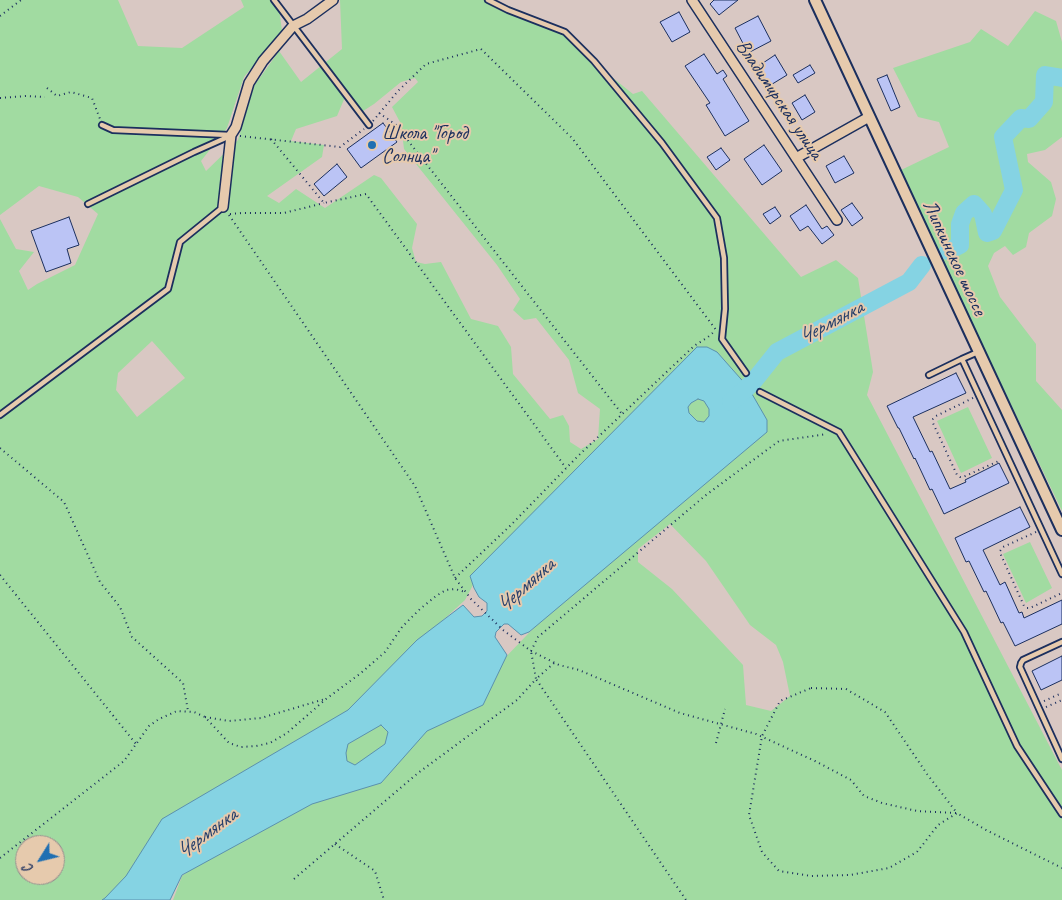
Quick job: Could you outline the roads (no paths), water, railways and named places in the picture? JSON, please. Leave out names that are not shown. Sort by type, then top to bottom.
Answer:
[{"type":"street","points":[[223,206],[231,135],[236,126],[249,83],[263,61],[293,26],[307,19],[333,0]]},
{"type":"street","name":"Владимирская улица","points":[[692,0],[837,220]]},
{"type":"street","name":"Липкинское шоссе","points":[[815,0],[1062,530]]},
{"type":"street","points":[[796,158],[869,117]]},
{"type":"lane","points":[[274,0],[369,125]]},
{"type":"lane","points":[[488,0],[564,32],[594,61],[656,136],[717,218],[724,258],[725,309],[722,339],[746,373]]},
{"type":"lane","points":[[102,125],[113,130],[231,135]]},
{"type":"lane","points":[[88,204],[231,135]]},
{"type":"lane","points":[[0,415],[168,289],[180,242],[223,206]]},
{"type":"lane","points":[[929,375],[978,352]]},
{"type":"lane","points":[[962,360],[1062,574]]},
{"type":"lane","points":[[760,392],[839,432],[964,632],[1017,746],[1062,814]]},
{"type":"lane","points":[[1062,642],[1023,660],[1020,667],[1062,758]]},
{"type":"water","points":[[697,347],[707,347],[717,352],[748,387],[767,420],[767,432],[529,632],[521,635],[508,624],[504,624],[496,632],[495,637],[507,655],[483,705],[427,731],[381,783],[312,804],[182,875],[170,900],[102,900],[126,876],[162,819],[348,710],[417,640],[463,605],[474,617],[482,616],[487,611],[487,603],[479,597],[470,576]],"holes":[[[698,399],[704,401],[709,409],[709,416],[704,422],[697,421],[689,413],[688,407]],[[381,725],[388,732],[385,744],[355,765],[347,761],[348,744]]]},
{"type":"waterway","name":"Чермянка","points":[[948,251],[960,245],[960,224],[964,213],[974,204],[983,214],[987,233],[993,231],[1014,190],[1003,137],[1021,118],[1029,119],[1044,102],[1045,75],[1062,78]]},
{"type":"waterway","name":"Чермянка","points":[[731,402],[753,382],[777,352],[909,282],[922,265]]},
{"type":"place","name":"Школа \"Город Cолнца\"","points":[[372,145]]}]
